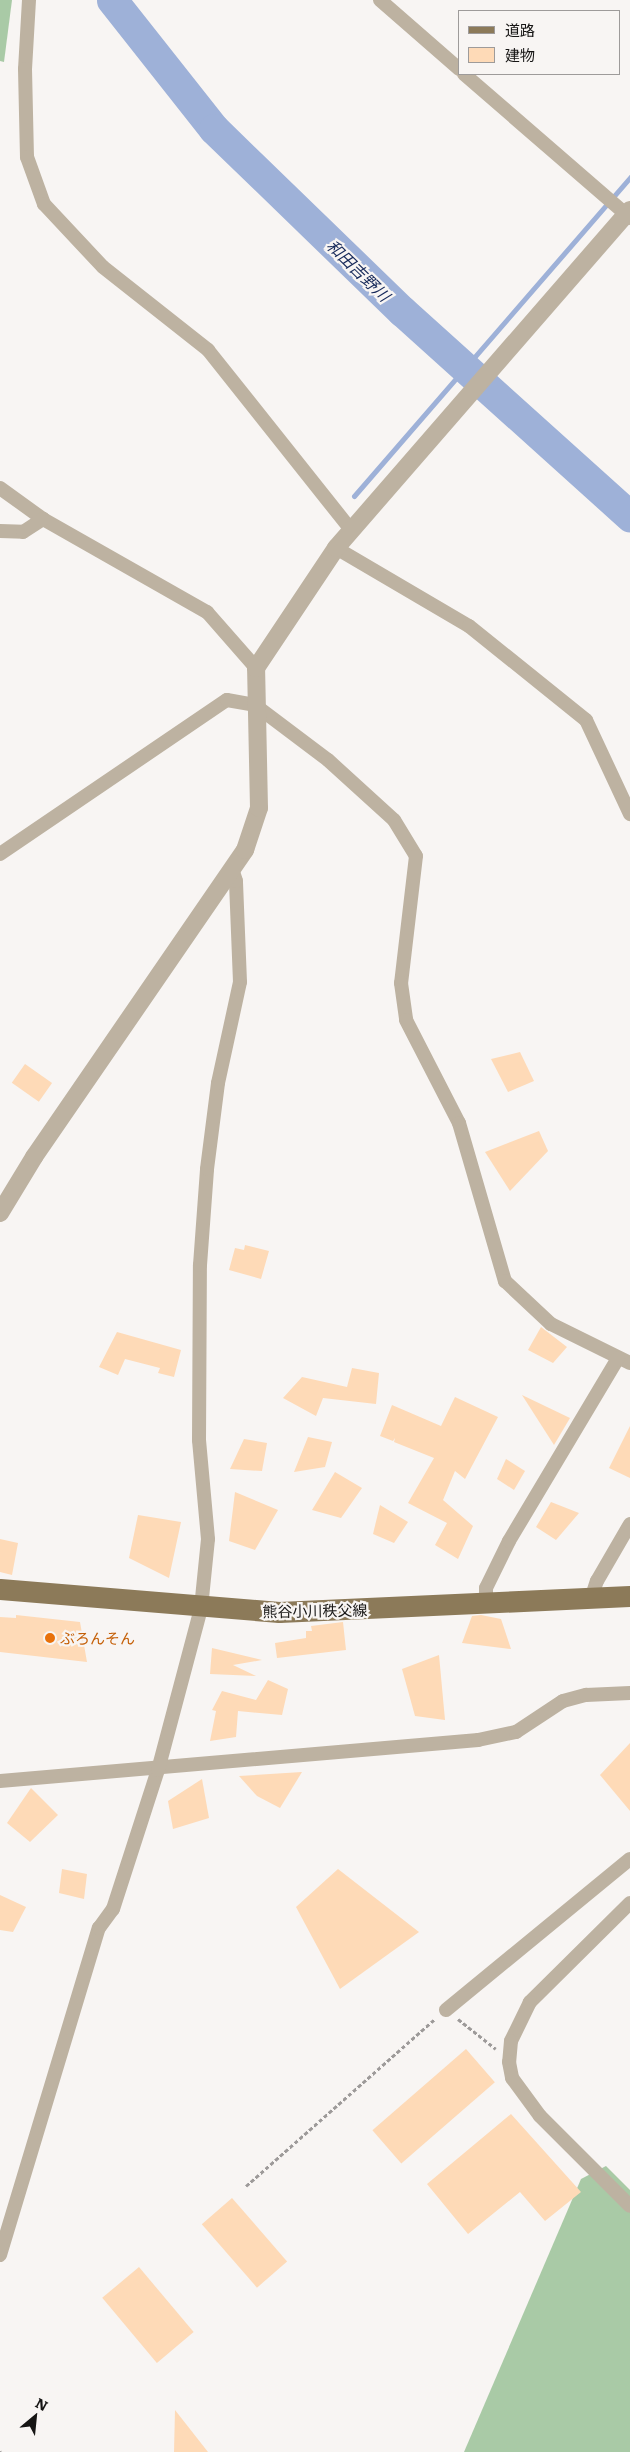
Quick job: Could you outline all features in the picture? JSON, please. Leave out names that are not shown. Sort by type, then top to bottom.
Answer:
[{"type":"main road","name":"熊谷小川秩父線","points":[[0,1589],[201,1608],[289,1612],[630,1596]]},
{"type":"street","points":[[29,0],[25,69],[27,157],[44,204],[103,267],[208,350],[351,530]]},
{"type":"street","points":[[380,0],[458,68]]},
{"type":"street","points":[[0,1213],[34,1156],[245,850],[259,808],[256,668],[336,548],[629,214],[465,75]]},
{"type":"street","points":[[0,488],[43,519],[207,612],[256,668]]},
{"type":"street","points":[[0,530],[23,532],[43,519]]},
{"type":"street","points":[[336,548],[468,626],[586,720],[630,814]]},
{"type":"street","points":[[0,854],[227,700],[256,705],[328,760],[394,820],[416,856],[401,983],[406,1020],[459,1123],[505,1281],[551,1324],[624,1361],[510,1541],[486,1588],[486,1604]]},
{"type":"street","points":[[0,2255],[99,1928],[113,1908],[158,1770],[201,1608],[208,1539],[199,1440],[200,1265],[206,1169],[218,1083],[240,982],[236,881],[232,869]]},
{"type":"street","points":[[591,1599],[597,1581],[630,1524]]},
{"type":"street","points":[[0,1781],[158,1770],[478,1740],[516,1732],[563,1701],[586,1695],[630,1693]]},
{"type":"street","points":[[446,2010],[630,1859]]},
{"type":"street","points":[[630,1903],[530,2002],[511,2040],[509,2062],[512,2078],[540,2116],[630,2206]]},
{"type":"path","points":[[246,2186],[446,2010],[482,2036],[509,2062]]},
{"type":"green space","points":[[0,0],[12,0],[4,62],[0,61]]},
{"type":"green space","points":[[606,2166],[630,2190],[630,2452],[464,2452],[581,2179]]},
{"type":"building","points":[[520,1052],[534,1081],[508,1092],[491,1059]]},
{"type":"building","points":[[25,1064],[52,1083],[39,1102],[12,1083]]},
{"type":"building","points":[[539,1131],[548,1151],[510,1191],[485,1152]]},
{"type":"building","points":[[245,1245],[269,1251],[261,1279],[229,1270],[235,1248],[244,1250]]},
{"type":"building","points":[[541,1327],[567,1347],[553,1363],[528,1350]]},
{"type":"building","points":[[117,1332],[181,1350],[174,1377],[158,1373],[160,1368],[125,1359],[118,1375],[99,1367]]},
{"type":"building","points":[[352,1368],[379,1373],[376,1404],[323,1398],[316,1416],[283,1398],[302,1377],[347,1387]]},
{"type":"building","points":[[522,1395],[570,1418],[554,1445]]},
{"type":"building","points":[[455,1397],[498,1417],[465,1479],[455,1471],[443,1500],[473,1526],[458,1559],[435,1545],[447,1523],[408,1503],[434,1458],[394,1442],[395,1438],[393,1441],[380,1436],[392,1405],[441,1426]]},
{"type":"building","points":[[630,1426],[630,1478],[609,1468]]},
{"type":"building","points":[[308,1437],[332,1442],[325,1467],[294,1472]]},
{"type":"building","points":[[244,1439],[267,1443],[262,1471],[230,1469]]},
{"type":"building","points":[[506,1459],[525,1471],[514,1490],[497,1479]]},
{"type":"building","points":[[335,1472],[362,1488],[341,1518],[312,1510]]},
{"type":"building","points":[[235,1492],[278,1510],[255,1550],[229,1541]]},
{"type":"building","points":[[551,1502],[579,1513],[556,1540],[536,1527]]},
{"type":"building","points":[[380,1505],[408,1522],[394,1543],[373,1534]]},
{"type":"building","points":[[138,1515],[181,1522],[169,1578],[129,1558]]},
{"type":"building","points":[[0,1539],[18,1543],[12,1575],[0,1572]]},
{"type":"building","name":"ぶろんそん","points":[[16,1615],[80,1622],[87,1662],[0,1652],[0,1617],[16,1618]]},
{"type":"building","points":[[481,1615],[501,1619],[511,1649],[462,1643],[472,1616]]},
{"type":"building","points":[[343,1622],[346,1650],[277,1658],[275,1643],[306,1638],[306,1631],[312,1631],[311,1626]]},
{"type":"building","points":[[212,1648],[262,1660],[233,1665],[256,1676],[210,1674]]},
{"type":"building","points":[[439,1655],[445,1720],[415,1716],[402,1669]]},
{"type":"building","points":[[268,1680],[288,1689],[282,1715],[238,1711],[236,1737],[210,1741],[216,1711],[212,1710],[222,1691],[256,1700]]},
{"type":"building","points":[[630,1743],[630,1811],[600,1775]]},
{"type":"building","points":[[302,1772],[280,1808],[257,1796],[239,1776]]},
{"type":"building","points":[[202,1779],[209,1818],[173,1829],[168,1801]]},
{"type":"building","points":[[31,1788],[58,1815],[30,1842],[7,1823]]},
{"type":"building","points":[[62,1869],[87,1874],[84,1899],[59,1893]]},
{"type":"building","points":[[338,1869],[419,1932],[340,1989],[296,1907]]},
{"type":"building","points":[[0,1895],[26,1907],[13,1932],[0,1930]]},
{"type":"building","points":[[466,2049],[495,2082],[401,2164],[372,2130]]},
{"type":"building","points":[[511,2114],[581,2192],[545,2221],[520,2192],[468,2234],[427,2184]]},
{"type":"building","points":[[232,2198],[287,2261],[257,2288],[202,2224]]},
{"type":"building","points":[[139,2267],[194,2332],[157,2363],[102,2298]]},
{"type":"building","points":[[175,2410],[208,2452],[174,2452]]},
{"type":"waterway","name":"和田吉野川","points":[[112,0],[214,129],[402,311],[630,516]]},
{"type":"waterway","points":[[354,496],[630,177]]},
{"type":"place","name":"ぶろんそん","points":[[50,1638]]}]
